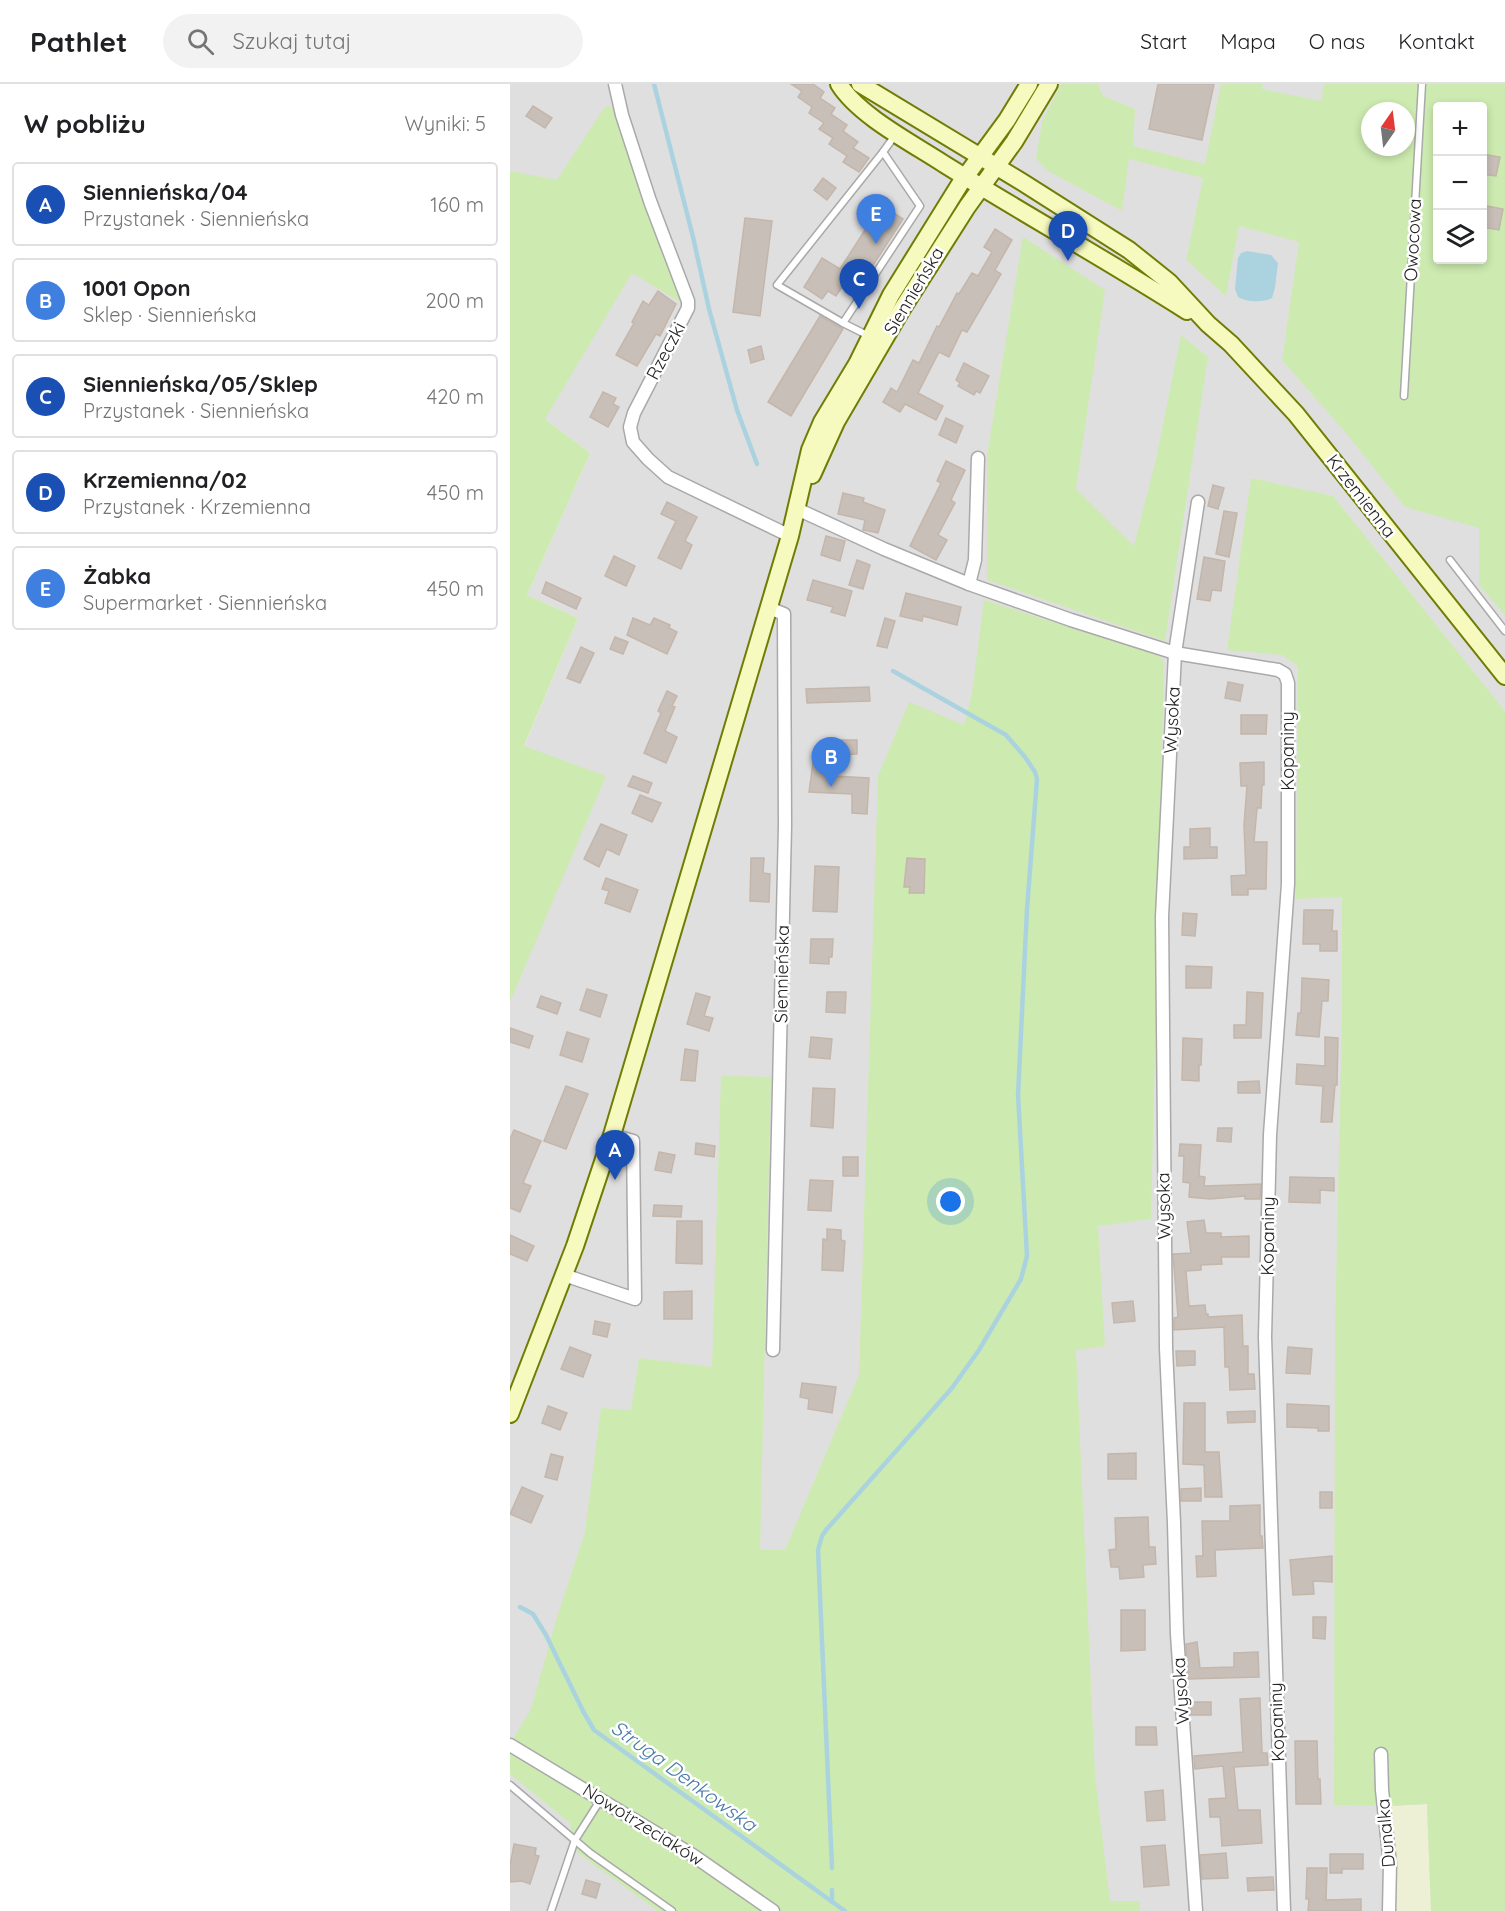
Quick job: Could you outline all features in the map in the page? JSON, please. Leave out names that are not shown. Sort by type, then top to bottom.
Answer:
[{"type":"main road","points":[[839,84],[852,101],[896,133],[981,187]]},
{"type":"main road","points":[[860,84],[996,167]]},
{"type":"main road","name":"Siennieńska","points":[[877,339],[891,295],[965,177],[1007,120],[1029,84]]},
{"type":"main road","name":"Siennieńska","points":[[510,1414],[564,1275],[612,1135],[790,536],[810,450],[822,422],[857,364],[877,339],[1014,142],[1049,84]]},
{"type":"main road","name":"Krzemienna","points":[[996,167],[1129,250],[1169,282],[1296,414],[1505,676]]},
{"type":"main road","name":"Krzemienna","points":[[981,187],[1208,324]]},
{"type":"street","name":"Rzeczki","points":[[615,84],[622,115],[650,201],[688,301],[688,308],[634,413],[630,427],[633,442],[668,477],[790,536]]},
{"type":"street","points":[[969,584],[975,560],[978,459]]},
{"type":"street","name":"Wysoka","points":[[1196,1911],[1177,1634],[1166,1317],[1162,917],[1175,653],[1198,502]]},
{"type":"street","points":[[797,509],[884,549],[969,584],[1175,653]]},
{"type":"street","name":"Siennieńska","points":[[769,608],[784,614],[785,838],[773,1350]]},
{"type":"street","name":"Kopaniny","points":[[1175,653],[1268,667],[1285,674],[1288,683],[1288,884],[1270,1135],[1265,1337],[1284,1911]]},
{"type":"street","points":[[564,1275],[635,1299],[633,1141],[612,1135]]},
{"type":"street","name":"Nowotrzeciaków","points":[[510,1745],[694,1856],[773,1911]]},
{"type":"street","name":"Dunalka","points":[[1381,1754],[1382,1790],[1390,1864],[1389,1911]]},
{"type":"lane","name":"Owocowa","points":[[1404,396],[1422,84]]},
{"type":"lane","points":[[877,339],[843,323],[777,285],[896,133]]},
{"type":"lane","points":[[843,323],[920,206],[883,152]]},
{"type":"lane","points":[[1450,560],[1505,631]]},
{"type":"lane","points":[[510,1785],[575,1840],[672,1911]]},
{"type":"lane","points":[[551,1911],[575,1840],[602,1799]]},
{"type":"shaded area","points":[[510,84],[1505,84],[1505,1911],[510,1911],[510,967],[524,747],[578,618],[527,595],[590,453],[545,419],[510,348]]},
{"type":"green space","points":[[1061,84],[1098,84],[1103,96],[1135,109],[1133,146],[1205,164],[1221,84],[1263,84],[1262,89],[1321,101],[1324,84],[1505,84],[1505,615],[1479,585],[1479,528],[1405,507],[1345,432],[1282,360],[1299,242],[1239,226],[1226,296],[1186,260],[1203,178],[1129,159],[1122,211],[1048,171],[1036,159],[1042,122]]},
{"type":"green space","points":[[608,106],[612,108],[682,303],[632,273],[545,419],[590,453],[527,595],[578,618],[524,746],[606,776],[510,1002],[510,171],[557,180],[604,108]]},
{"type":"green space","points":[[1023,237],[1105,290],[1076,489],[1134,546],[1156,459],[1181,335],[1208,357],[1165,641],[987,580],[987,455]]},
{"type":"green space","points":[[1251,478],[1333,496],[1505,711],[1505,1911],[1431,1911],[1427,1804],[1334,1805],[1335,1330],[1342,1019],[1342,897],[1296,899],[1298,666],[1282,655],[1227,650]]},
{"type":"green space","points":[[984,600],[1157,655],[1164,661],[1151,1219],[1098,1226],[1105,1346],[1076,1350],[1095,1775],[1110,1901],[1140,1901],[1140,1911],[658,1911],[575,1851],[570,1823],[510,1774],[510,1744],[531,1709],[557,1617],[585,1532],[601,1408],[631,1410],[639,1358],[712,1367],[721,1076],[771,1077],[760,1550],[785,1550],[859,1375],[878,776],[909,702],[964,725],[972,693]]},
{"type":"green space","points":[[1427,1804],[1431,1911],[1389,1911],[1390,1806]]},
{"type":"water","points":[[1247,251],[1271,255],[1278,263],[1272,298],[1255,301],[1238,297],[1235,289],[1238,258],[1241,253]]},
{"type":"building","points":[[791,84],[813,84],[824,92],[820,98],[835,108],[831,114],[847,125],[843,131],[858,142],[853,148],[869,158],[859,172],[843,162],[847,156],[829,144],[833,138],[819,129],[824,123],[809,113],[812,107],[798,97],[802,91]]},
{"type":"building","points":[[1158,84],[1214,84],[1202,140],[1149,129]]},
{"type":"building","points":[[533,106],[552,118],[545,128],[526,116]]},
{"type":"building","points":[[1487,155],[1500,157],[1496,176],[1487,175]]},
{"type":"building","points":[[823,178],[836,188],[827,200],[814,190]]},
{"type":"building","points":[[881,205],[903,219],[870,270],[858,262],[836,296],[828,291],[822,299],[804,287],[822,258],[840,269]]},
{"type":"building","points":[[1487,206],[1503,209],[1499,230],[1487,228]]},
{"type":"building","points":[[745,218],[772,221],[760,316],[733,312]]},
{"type":"building","points":[[995,229],[1012,240],[995,270],[1001,274],[967,332],[962,330],[949,357],[939,352],[918,393],[943,406],[936,420],[905,404],[900,412],[883,402],[891,388],[897,392],[913,360],[919,363],[937,326],[939,327],[957,293],[959,294],[972,273],[978,276],[992,252],[984,247]]},
{"type":"building","points":[[658,291],[676,304],[660,336],[656,334],[637,366],[616,355],[643,301],[649,305]]},
{"type":"building","points":[[820,316],[843,329],[791,416],[768,402]]},
{"type":"building","points":[[761,346],[764,359],[751,363],[748,350]]},
{"type":"building","points":[[964,363],[989,376],[980,393],[976,391],[974,395],[958,386],[960,383],[956,380]]},
{"type":"building","points":[[603,392],[616,398],[613,404],[619,407],[608,427],[590,417]]},
{"type":"building","points":[[946,418],[963,426],[956,443],[939,435]]},
{"type":"building","points":[[946,461],[965,470],[951,500],[955,503],[938,535],[947,540],[936,560],[910,546],[941,483],[937,481]]},
{"type":"building","points":[[1213,485],[1224,488],[1218,509],[1208,506]]},
{"type":"building","points":[[843,493],[864,498],[863,502],[885,510],[878,533],[863,530],[865,520],[838,514]]},
{"type":"building","points":[[667,502],[697,517],[685,541],[692,545],[681,569],[658,558],[676,521],[661,514]]},
{"type":"building","points":[[1224,511],[1237,513],[1229,557],[1216,554]]},
{"type":"building","points":[[826,536],[845,541],[840,561],[821,555]]},
{"type":"building","points":[[614,556],[635,566],[626,586],[605,576]]},
{"type":"building","points":[[1204,557],[1225,561],[1221,591],[1212,590],[1210,601],[1197,599]]},
{"type":"building","points":[[857,560],[870,565],[863,589],[849,585]]},
{"type":"building","points":[[813,580],[852,591],[845,616],[831,612],[833,607],[807,600]]},
{"type":"building","points":[[546,582],[581,598],[576,609],[542,593]]},
{"type":"building","points":[[906,593],[961,607],[957,625],[923,616],[922,621],[900,616]]},
{"type":"building","points":[[633,618],[650,625],[654,618],[670,625],[669,628],[677,632],[667,654],[627,635]]},
{"type":"building","points":[[885,618],[895,621],[887,648],[877,646]]},
{"type":"building","points":[[615,637],[628,642],[623,654],[610,649]]},
{"type":"building","points":[[581,647],[594,653],[580,683],[567,678]]},
{"type":"building","points":[[1228,682],[1243,685],[1240,701],[1225,698]]},
{"type":"building","points":[[869,687],[870,701],[807,703],[806,689]]},
{"type":"building","points":[[667,691],[677,696],[665,731],[677,737],[666,763],[644,753],[661,713],[658,711]]},
{"type":"building","points":[[1241,715],[1267,715],[1266,734],[1241,734]]},
{"type":"building","points":[[839,740],[857,740],[857,754],[839,755]]},
{"type":"building","points":[[815,748],[837,751],[834,776],[869,778],[867,814],[852,813],[852,794],[809,792]]},
{"type":"building","points":[[1264,762],[1264,785],[1262,785],[1261,808],[1257,808],[1254,842],[1267,842],[1266,889],[1248,889],[1248,895],[1232,895],[1231,876],[1246,875],[1244,825],[1247,786],[1241,786],[1240,763]]},
{"type":"building","points":[[633,776],[652,783],[648,793],[628,786]]},
{"type":"building","points":[[640,795],[661,803],[652,822],[632,813]]},
{"type":"building","points":[[601,824],[627,835],[619,855],[607,849],[599,867],[584,859]]},
{"type":"building","points":[[1210,828],[1210,847],[1217,847],[1217,858],[1184,859],[1184,847],[1190,847],[1190,829]]},
{"type":"building","points":[[751,858],[764,858],[763,873],[770,874],[769,902],[750,901]]},
{"type":"building","points":[[907,858],[925,859],[924,893],[909,893],[910,887],[904,887]]},
{"type":"building","points":[[815,866],[839,867],[837,912],[813,911]]},
{"type":"building","points":[[606,878],[638,890],[630,912],[605,903],[609,891],[602,889]]},
{"type":"building","points":[[1304,910],[1333,910],[1332,931],[1337,931],[1337,951],[1320,951],[1320,944],[1303,944]]},
{"type":"building","points":[[1183,913],[1197,914],[1195,936],[1182,935]]},
{"type":"building","points":[[811,939],[833,939],[832,957],[829,957],[829,964],[810,963]]},
{"type":"building","points":[[1186,966],[1212,967],[1211,988],[1186,988]]},
{"type":"building","points":[[1302,978],[1329,980],[1328,1001],[1322,1001],[1319,1037],[1296,1035],[1298,1013],[1301,1013]]},
{"type":"building","points":[[587,989],[607,995],[600,1017],[580,1010]]},
{"type":"building","points":[[827,992],[846,992],[845,1013],[826,1012]]},
{"type":"building","points":[[1247,992],[1263,993],[1261,1038],[1234,1038],[1234,1025],[1246,1025]]},
{"type":"building","points":[[696,993],[710,997],[704,1016],[713,1018],[709,1031],[687,1024]]},
{"type":"building","points":[[541,996],[561,1003],[557,1014],[537,1007]]},
{"type":"building","points":[[510,1028],[533,1036],[529,1048],[510,1042]]},
{"type":"building","points":[[567,1032],[589,1039],[582,1062],[560,1055]]},
{"type":"building","points":[[811,1037],[832,1039],[830,1059],[809,1057]]},
{"type":"building","points":[[1325,1037],[1338,1038],[1337,1085],[1335,1085],[1332,1122],[1321,1122],[1323,1086],[1296,1084],[1297,1064],[1325,1066]]},
{"type":"building","points":[[1183,1038],[1202,1039],[1199,1081],[1182,1080]]},
{"type":"building","points":[[685,1049],[698,1051],[695,1081],[681,1080]]},
{"type":"building","points":[[1259,1081],[1260,1093],[1238,1093],[1238,1082]]},
{"type":"building","points":[[566,1086],[588,1094],[566,1149],[544,1141]]},
{"type":"building","points":[[813,1088],[835,1089],[833,1128],[811,1126]]},
{"type":"building","points":[[1218,1128],[1232,1128],[1231,1142],[1217,1141]]},
{"type":"building","points":[[514,1130],[541,1141],[523,1183],[531,1186],[520,1212],[510,1208],[510,1139]]},
{"type":"building","points":[[696,1143],[715,1146],[714,1157],[695,1154]]},
{"type":"building","points":[[1180,1144],[1201,1145],[1199,1176],[1205,1177],[1204,1186],[1261,1184],[1260,1199],[1245,1199],[1245,1196],[1210,1199],[1189,1197],[1190,1183],[1183,1182],[1184,1156],[1179,1156]]},
{"type":"building","points":[[659,1152],[675,1155],[671,1173],[655,1170]]},
{"type":"building","points":[[843,1157],[858,1157],[858,1176],[843,1176]]},
{"type":"building","points":[[1290,1177],[1334,1178],[1334,1191],[1320,1190],[1320,1203],[1289,1202]]},
{"type":"building","points":[[810,1180],[833,1181],[831,1211],[808,1210]]},
{"type":"building","points":[[654,1205],[682,1206],[681,1217],[653,1216]]},
{"type":"building","points":[[1204,1220],[1206,1233],[1221,1233],[1221,1237],[1249,1236],[1249,1257],[1221,1257],[1222,1264],[1201,1265],[1201,1270],[1186,1271],[1189,1306],[1205,1305],[1208,1317],[1242,1315],[1243,1346],[1248,1346],[1248,1374],[1254,1374],[1255,1389],[1230,1390],[1229,1367],[1225,1367],[1224,1327],[1174,1330],[1174,1318],[1178,1317],[1173,1254],[1191,1253],[1187,1222]]},
{"type":"building","points":[[677,1221],[702,1221],[702,1264],[676,1263]]},
{"type":"building","points":[[827,1229],[841,1230],[841,1240],[845,1241],[843,1271],[822,1270],[823,1239],[827,1240]]},
{"type":"building","points":[[510,1235],[534,1246],[527,1261],[510,1254]]},
{"type":"building","points":[[692,1291],[692,1319],[664,1319],[664,1292]]},
{"type":"building","points":[[1133,1301],[1135,1321],[1114,1323],[1112,1303]]},
{"type":"building","points":[[595,1321],[610,1324],[607,1337],[593,1334]]},
{"type":"building","points":[[570,1347],[591,1355],[583,1377],[561,1369]]},
{"type":"building","points":[[1288,1347],[1312,1349],[1310,1374],[1286,1373]]},
{"type":"building","points":[[1176,1351],[1195,1351],[1195,1365],[1177,1366]]},
{"type":"building","points":[[802,1383],[836,1387],[832,1413],[808,1409],[809,1399],[800,1397]]},
{"type":"building","points":[[1184,1403],[1205,1403],[1205,1452],[1219,1452],[1222,1497],[1205,1497],[1204,1465],[1183,1464]]},
{"type":"building","points":[[1287,1404],[1329,1406],[1329,1431],[1318,1431],[1318,1428],[1287,1427]]},
{"type":"building","points":[[548,1406],[567,1413],[560,1430],[542,1423]]},
{"type":"building","points":[[1255,1411],[1255,1422],[1228,1423],[1227,1412]]},
{"type":"building","points":[[1136,1453],[1136,1479],[1108,1479],[1108,1454]]},
{"type":"building","points":[[551,1454],[563,1457],[557,1480],[545,1477]]},
{"type":"building","points":[[522,1487],[543,1496],[531,1523],[510,1514]]},
{"type":"building","points":[[1201,1488],[1201,1501],[1181,1501],[1181,1489]]},
{"type":"building","points":[[1320,1492],[1332,1492],[1332,1508],[1320,1508]]},
{"type":"building","points":[[1260,1505],[1260,1536],[1262,1536],[1263,1548],[1215,1550],[1216,1576],[1197,1577],[1196,1556],[1203,1556],[1202,1521],[1230,1521],[1230,1506]]},
{"type":"building","points":[[1148,1517],[1149,1547],[1155,1547],[1156,1564],[1143,1565],[1144,1577],[1120,1579],[1119,1567],[1111,1567],[1109,1550],[1116,1549],[1115,1518]]},
{"type":"building","points":[[1332,1556],[1332,1582],[1313,1581],[1314,1594],[1293,1595],[1290,1560]]},
{"type":"building","points":[[1121,1610],[1145,1610],[1145,1650],[1121,1651]]},
{"type":"building","points":[[1313,1617],[1326,1617],[1325,1639],[1313,1638]]},
{"type":"building","points":[[1197,1642],[1200,1668],[1234,1667],[1234,1653],[1258,1652],[1259,1677],[1188,1679],[1186,1644]]},
{"type":"building","points":[[1260,1698],[1262,1753],[1267,1753],[1268,1765],[1234,1767],[1238,1810],[1260,1810],[1262,1843],[1222,1846],[1220,1817],[1210,1817],[1209,1799],[1226,1798],[1223,1766],[1195,1769],[1194,1756],[1243,1752],[1240,1699]]},
{"type":"building","points":[[1190,1702],[1211,1702],[1211,1715],[1191,1715]]},
{"type":"building","points":[[1136,1727],[1156,1727],[1157,1745],[1136,1745]]},
{"type":"building","points":[[1295,1741],[1317,1741],[1321,1804],[1296,1804]]},
{"type":"building","points":[[1163,1790],[1165,1820],[1147,1821],[1145,1792]]},
{"type":"building","points":[[514,1844],[536,1848],[535,1855],[539,1856],[530,1884],[522,1881],[510,1882]]},
{"type":"building","points":[[1165,1845],[1169,1885],[1144,1887],[1141,1847]]},
{"type":"building","points":[[1226,1853],[1228,1878],[1202,1879],[1200,1855]]},
{"type":"building","points":[[1330,1854],[1363,1854],[1363,1869],[1342,1869],[1342,1873],[1330,1873]]},
{"type":"building","points":[[1307,1868],[1327,1868],[1326,1900],[1361,1899],[1361,1911],[1308,1911]]},
{"type":"building","points":[[1273,1877],[1274,1890],[1248,1891],[1247,1878]]},
{"type":"building","points":[[586,1880],[600,1884],[596,1898],[582,1894]]},
{"type":"waterway","points":[[654,84],[709,309],[737,410],[757,464]]},
{"type":"waterway","points":[[832,1868],[818,1550],[822,1536],[952,1388],[979,1350],[1021,1279],[1027,1256],[1018,1095],[1027,909],[1037,779],[1025,757],[1006,735],[893,671]]},
{"type":"waterway","name":"Struga Denkowska","points":[[520,1607],[533,1614],[546,1635],[594,1730],[845,1911]]},
{"type":"waterway","points":[[832,1890],[832,1902]]},
{"type":"place","name":"Żabka","points":[[876,244]]},
{"type":"place","name":"Krzemienna/02","points":[[1068,261]]},
{"type":"place","name":"Siennieńska/05/Sklep","points":[[859,309]]},
{"type":"place","name":"1001 Opon","points":[[831,787]]},
{"type":"place","name":"Siennieńska/04","points":[[615,1180]]}]
